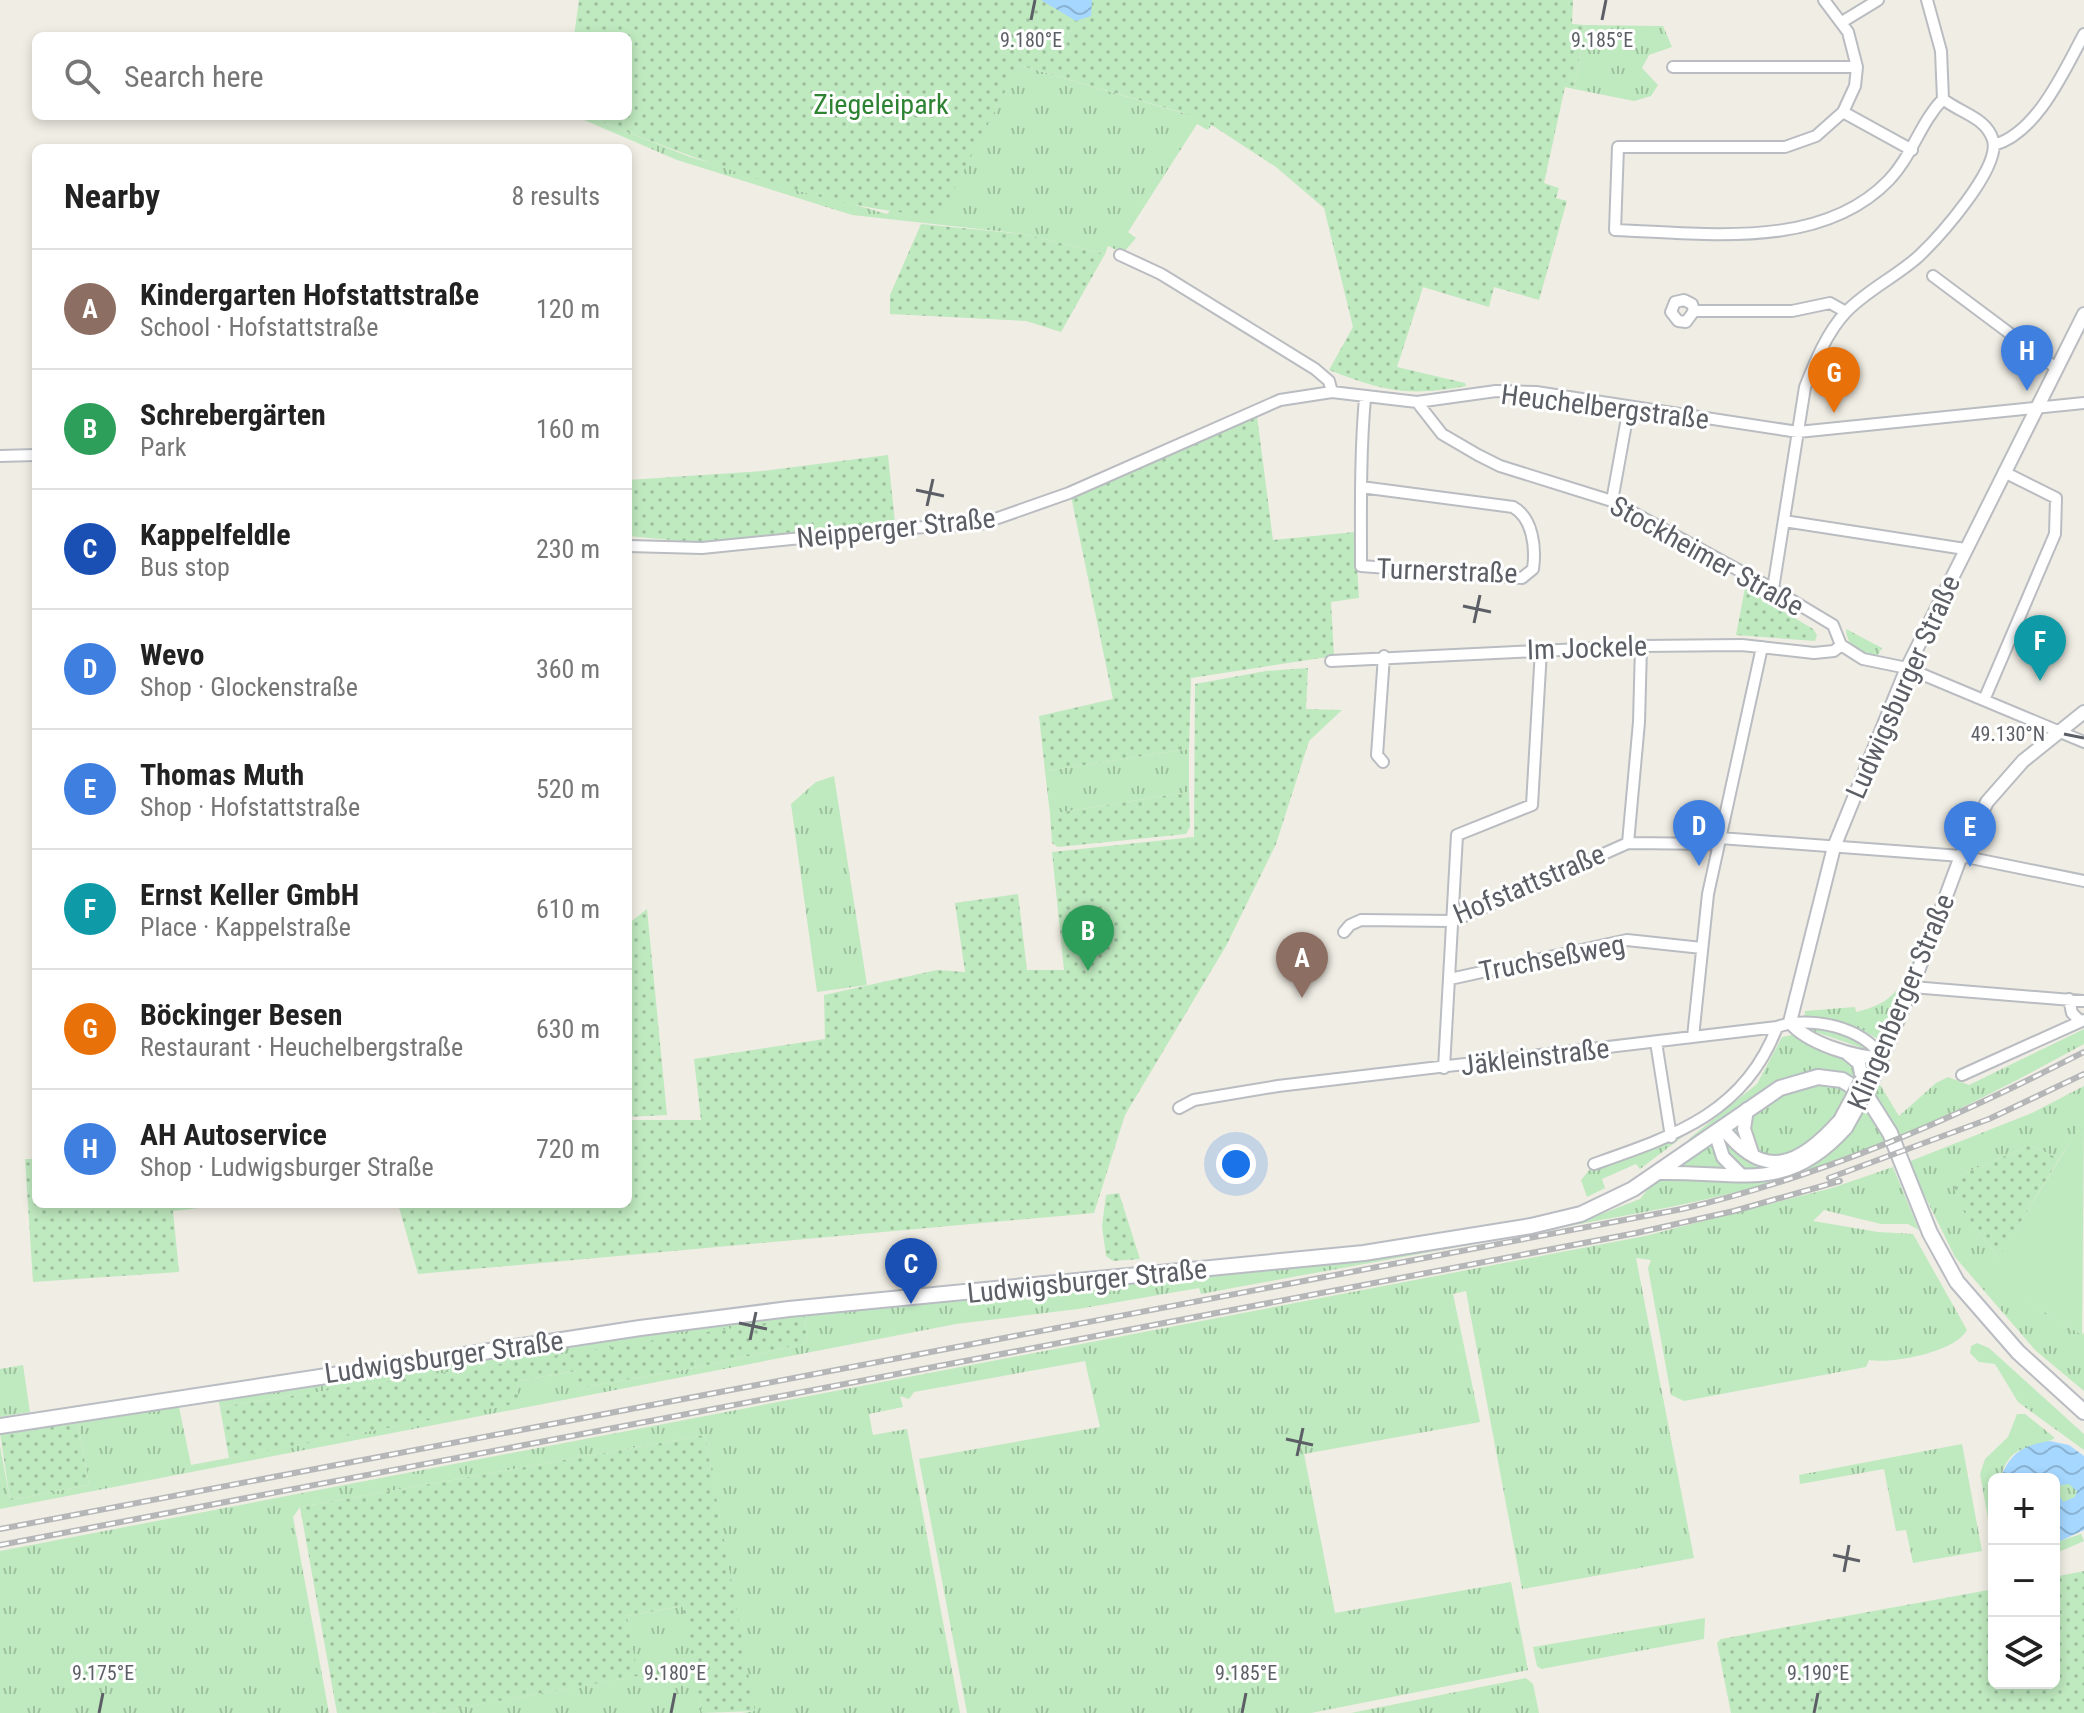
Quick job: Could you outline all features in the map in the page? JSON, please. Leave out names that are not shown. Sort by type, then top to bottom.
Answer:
[{"type":"main road","name":"Ludwigsburger Straße","points":[[0,1426],[185,1395],[739,1315],[1424,1245],[1581,1214],[1659,1173],[1780,1088],[1818,1077],[1852,1085],[1875,1107],[1890,1133],[1930,1233],[1957,1282],[2018,1352],[2084,1412]]},
{"type":"street","points":[[1824,0],[1842,22],[1852,43],[1857,67],[1855,86],[1843,112],[1816,136],[1785,147],[1618,147],[1615,230],[1766,232],[1816,225],[1845,215],[1890,179],[1912,150],[1927,115],[1943,99],[1941,51],[1927,0]]},
{"type":"street","points":[[1842,22],[1878,0]]},
{"type":"street","points":[[1994,145],[2008,141],[2034,115],[2084,34]]},
{"type":"street","points":[[1673,67],[1857,67]]},
{"type":"street","points":[[1773,589],[1805,387],[1818,355],[1846,312],[1920,255],[1970,196],[1988,168],[1994,145],[1982,122],[1943,99]]},
{"type":"street","points":[[1843,112],[1912,150]]},
{"type":"street","points":[[1120,255],[1184,288],[1315,369],[1329,381],[1332,392]]},
{"type":"street","points":[[1933,276],[2056,368]]},
{"type":"street","points":[[1694,311],[1792,311],[1830,303],[1846,312]]},
{"type":"street","name":"Ludwigsburger Straße","points":[[1790,1022],[1834,847],[1907,668],[2084,314]]},
{"type":"street","name":"Heuchelbergstraße","points":[[1332,392],[1417,402],[1496,391],[1536,392],[1798,432],[2037,405],[2084,403]]},
{"type":"street","name":"Neipperger Straße","points":[[632,546],[702,548],[891,529],[981,524],[1069,493],[1280,400],[1332,392]]},
{"type":"street","name":"Turnerstraße","points":[[1361,487],[1513,507],[1521,511],[1528,524],[1533,569],[1522,578],[1364,568],[1361,487],[1365,398]]},
{"type":"street","name":"Stockheimer Straße","points":[[1417,402],[1442,434],[1500,466],[1612,501],[1773,589],[1833,625],[1841,645],[1863,659],[1907,668],[2084,742]]},
{"type":"street","points":[[1612,501],[1629,407]]},
{"type":"street","points":[[0,456],[32,455]]},
{"type":"street","points":[[1984,700],[2055,534],[2059,512],[2056,498],[2004,472]]},
{"type":"street","points":[[1784,521],[1965,549]]},
{"type":"street","name":"Im Jockele","points":[[1331,661],[1384,656],[1641,646],[1762,647],[1814,653],[1834,651],[1841,645]]},
{"type":"street","points":[[1628,843],[1639,722],[1641,646]]},
{"type":"street","points":[[1693,1037],[1702,948],[1719,841],[1762,647]]},
{"type":"street","points":[[1444,1068],[1457,835],[1526,809],[1534,798],[1541,650]]},
{"type":"street","points":[[1383,762],[1377,755],[1384,656]]},
{"type":"street","name":"Klingenberger Straße","points":[[1659,1173],[1757,1178],[1800,1165],[1832,1143],[1882,1058],[1961,856],[1994,791],[2084,712]]},
{"type":"street","name":"Hofstattstraße","points":[[1344,932],[1361,920],[1453,921],[1628,843],[1719,841],[1961,856],[2084,881]]},
{"type":"street","name":"Truchseßweg","points":[[1450,979],[1627,940],[1702,948]]},
{"type":"street","points":[[1912,987],[2084,1001]]},
{"type":"street","points":[[1962,1075],[2082,1021],[2072,1013],[2069,999]]},
{"type":"street","points":[[1790,1022],[1798,1031],[1842,1049],[1882,1058]]},
{"type":"street","points":[[1790,1022],[1855,1034],[1876,1048],[1882,1058]]},
{"type":"street","name":"Jäkleinstraße","points":[[1179,1108],[1194,1100],[1278,1086],[1777,1027],[1790,1022]]},
{"type":"street","points":[[1594,1164],[1671,1137],[1751,1080],[1777,1027]]},
{"type":"street","points":[[1656,1042],[1671,1137]]},
{"type":"street","points":[[1842,1049],[1859,1063],[1866,1082]]},
{"type":"street","points":[[1747,1109],[1744,1129],[1755,1159]]},
{"type":"street","points":[[1719,1130],[1755,1159],[1769,1163],[1795,1159],[1843,1124]]},
{"type":"street","points":[[1719,1130],[1723,1157],[1744,1177]]},
{"type":"green space","name":"Ziegeleipark","points":[[579,0],[1573,0],[1572,24],[1585,25],[1574,89],[1565,87],[1544,183],[1559,188],[1556,198],[1567,201],[1539,300],[1494,287],[1489,307],[1423,287],[1397,367],[1465,383],[1466,386],[1427,391],[1381,387],[1329,370],[1353,327],[1324,208],[1276,167],[1201,118],[1019,65],[940,216],[896,212],[851,204],[760,180],[597,120],[632,120],[632,32],[575,32]]},
{"type":"green space","points":[[957,0],[1214,121],[1208,130],[1197,124],[1128,232],[1136,238],[1123,253],[1108,246],[1105,254],[1024,234],[852,215],[677,160],[584,120],[597,120],[690,157],[887,214],[1019,65],[1186,114]]},
{"type":"green space","points":[[1585,25],[1663,26],[1672,47],[1649,55],[1642,68],[1658,85],[1651,96],[1634,101],[1574,89]]},
{"type":"green space","points":[[921,224],[1024,234],[1105,254],[1061,332],[1026,321],[890,314],[890,295]]},
{"type":"green space","points":[[1257,416],[1273,540],[1355,532],[1359,598],[1331,602],[1334,656],[1191,678],[1189,749],[1045,771],[1039,716],[1113,699],[1071,496]]},
{"type":"green space","points":[[888,455],[895,523],[704,543],[632,536],[632,480],[763,471]]},
{"type":"green space","points":[[1745,588],[1813,629],[1817,635],[1815,641],[1736,635]]},
{"type":"green space","points":[[1846,629],[1882,648],[1876,658],[1855,649]]},
{"type":"green space","points":[[1308,668],[1306,709],[1342,710],[1309,741],[1276,844],[1226,946],[1125,1115],[1094,1213],[418,1274],[399,1208],[632,1208],[632,1120],[701,1120],[694,1059],[825,1039],[824,995],[937,970],[965,972],[955,903],[1018,894],[1027,970],[1064,970],[1052,852],[1194,837],[1195,684],[1266,671]]},
{"type":"green space","points":[[1189,749],[1189,792],[1050,814],[1045,771]]},
{"type":"green space","points":[[834,776],[867,985],[817,992],[791,804],[816,782]]},
{"type":"green space","points":[[1189,792],[1190,827],[1186,834],[1058,847],[1052,843],[1050,814]]},
{"type":"green space","points":[[647,909],[667,1115],[632,1117],[632,921]]},
{"type":"green space","points":[[1917,952],[1921,954],[1907,992],[1897,1001],[1897,1012],[1885,1043],[1858,1028],[1804,1021],[1805,1011],[1855,1007],[1856,1012],[1880,1004],[1901,984]]},
{"type":"green space","points":[[1813,1026],[1859,1039],[1874,1052],[1810,1030]]},
{"type":"green space","points":[[2084,1029],[2084,1044],[1904,1134],[1791,1177],[1703,1200],[1201,1294],[1199,1288],[1078,1309],[956,1324],[0,1509],[0,1446],[10,1500],[89,1485],[77,1418],[178,1402],[191,1465],[518,1403],[517,1381],[577,1371],[580,1388],[694,1368],[807,1343],[805,1318],[220,1407],[217,1395],[726,1322],[1326,1264],[1578,1223],[1640,1199],[1690,1138],[1757,1084],[1782,1037],[1797,1034],[1865,1060],[1899,1116],[1936,1083],[1948,1077],[1969,1085]]},
{"type":"green space","points":[[2084,1086],[2084,1126],[2081,1125],[2059,1159],[2031,1145],[1960,1175],[1964,1212],[1999,1258],[1988,1277],[2082,1335],[2084,1332],[2084,1391],[2035,1350],[1955,1257],[1908,1162],[2032,1113]]},
{"type":"green space","points":[[1714,1113],[1640,1169],[1636,1164],[1602,1179],[1605,1188],[1587,1197],[1581,1180],[1591,1168]]},
{"type":"green space","points":[[2081,1124],[2084,1126],[2082,1335],[1987,1277]]},
{"type":"green space","points":[[2031,1145],[2059,1159],[1999,1258],[1964,1212],[1954,1189],[1960,1175]]},
{"type":"green space","points":[[25,1159],[32,1159],[32,1208],[199,1208],[173,1211],[179,1272],[33,1282]]},
{"type":"green space","points":[[1893,1167],[1919,1230],[1908,1224],[1881,1224],[1824,1210],[1813,1221],[1878,1232],[1913,1234],[1967,1330],[1950,1345],[1937,1350],[1907,1358],[1869,1360],[1866,1367],[1684,1401],[1671,1395],[1648,1268],[1651,1260],[1636,1258],[1694,1558],[1522,1589],[1466,1291],[1453,1294],[1480,1422],[1304,1454],[1335,1613],[1511,1582],[1528,1670],[1311,1713],[967,1713],[919,1459],[1100,1427],[1085,1361],[914,1392],[909,1399],[900,1396],[903,1407],[869,1414],[873,1435],[907,1429],[960,1713],[742,1713],[754,1711],[705,1435],[300,1507],[293,1517],[329,1713],[0,1713],[0,1551],[1645,1236],[1832,1188]]},
{"type":"green space","points":[[1119,1193],[1140,1259],[1113,1261],[1106,1256],[1102,1226],[1106,1195]]},
{"type":"green space","points":[[805,1317],[807,1343],[694,1368],[580,1388],[576,1371],[517,1381],[519,1403],[229,1458],[220,1407]]},
{"type":"green space","points":[[1977,1343],[1989,1348],[2084,1434],[2084,1450],[2018,1402],[1995,1364],[1979,1362],[1970,1353],[1971,1346]]},
{"type":"green space","points":[[23,1365],[30,1412],[0,1417],[0,1369]]},
{"type":"green space","points":[[2017,1414],[2025,1414],[2055,1438],[2015,1453],[2002,1473],[1988,1473],[1988,1519],[1980,1474],[1985,1459],[2008,1437]]},
{"type":"green space","points":[[77,1418],[89,1485],[10,1500],[0,1433]]},
{"type":"green space","points":[[705,1435],[755,1711],[702,1713],[682,1606],[627,1616],[638,1676],[431,1713],[337,1713],[300,1507]]},
{"type":"green space","points":[[1962,1444],[1982,1551],[1913,1563],[1906,1530],[1896,1531],[1884,1469],[1800,1484],[1799,1475]]},
{"type":"green space","points":[[2067,1483],[2076,1489],[2074,1500],[2067,1503],[2060,1500],[2060,1486]]},
{"type":"green space","points":[[2081,1534],[2084,1541],[2060,1551],[2060,1541]]},
{"type":"green space","points":[[2084,1571],[2084,1713],[1731,1713],[1717,1643],[1721,1639],[1988,1590],[1988,1689],[2060,1689],[2060,1576]]},
{"type":"green space","points":[[683,1606],[702,1713],[431,1713],[637,1676],[627,1616]]},
{"type":"green space","points":[[1705,1618],[1704,1639],[1541,1669],[1537,1666],[1533,1647]]},
{"type":"green space","points":[[1526,1678],[1533,1684],[1539,1713],[1351,1713]]},
{"type":"water","points":[[1041,0],[1092,0],[1091,16],[1076,21]]},
{"type":"water","points":[[2050,1441],[2069,1445],[2084,1456],[2084,1530],[2060,1541],[2060,1496],[2063,1502],[2075,1497],[2077,1491],[2069,1484],[2060,1486],[2060,1473],[2003,1473],[2013,1457],[2025,1448]]},
{"type":"railway","points":[[0,1529],[1682,1209],[1787,1180],[1888,1143],[1987,1100],[2084,1052]]},
{"type":"railway","points":[[1829,1178],[1989,1119],[2084,1074]]},
{"type":"railway","points":[[0,1545],[1636,1233],[1734,1211],[1840,1181]]},
{"type":"place","name":"AH Autoservice","points":[[2027,391]]},
{"type":"place","name":"Böckinger Besen","points":[[1834,413]]},
{"type":"place","name":"Ernst Keller GmbH","points":[[2040,681]]},
{"type":"place","name":"Wevo","points":[[1699,866]]},
{"type":"place","name":"Thomas Muth","points":[[1970,867]]},
{"type":"place","name":"Schrebergärten","points":[[1088,971]]},
{"type":"place","name":"Kindergarten Hofstattstraße","points":[[1302,998]]},
{"type":"place","name":"Kappelfeldle","points":[[911,1304]]}]
